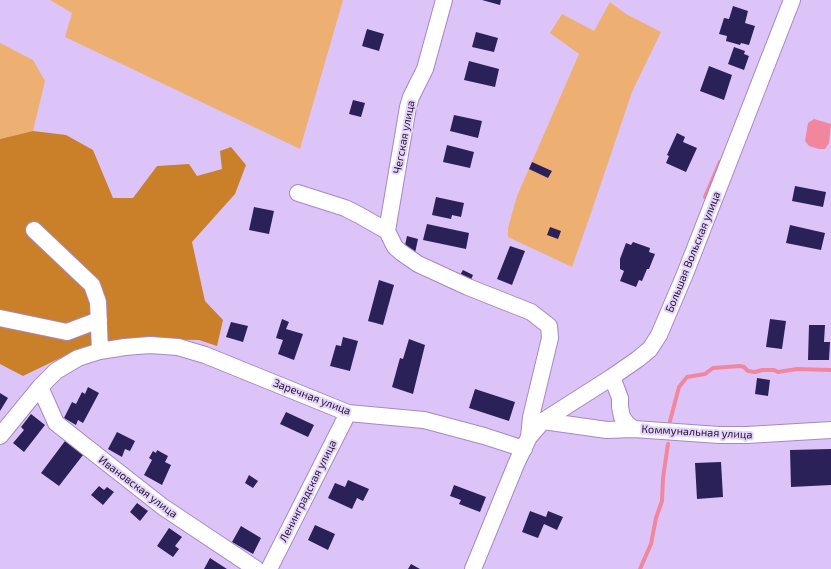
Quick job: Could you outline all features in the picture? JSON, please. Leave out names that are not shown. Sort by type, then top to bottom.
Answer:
[{"type":"street","name":"Чегская улица","points":[[387,231],[408,107],[411,97],[425,69],[444,0]]},
{"type":"street","name":"Большая Вольская улица","points":[[527,443],[543,421],[612,378],[650,349],[659,335],[685,274],[792,0]]},
{"type":"street","points":[[298,193],[345,208],[387,231],[395,247],[402,254],[418,264],[468,287],[531,312],[549,326],[550,338],[531,417],[527,443],[517,462],[473,569]]},
{"type":"street","points":[[34,230],[92,285],[98,302],[100,351]]},
{"type":"street","points":[[0,318],[67,332],[99,320]]},
{"type":"street","name":"Заречная улица","points":[[0,436],[40,387],[56,371],[78,358],[100,351],[150,344],[178,347],[205,355],[348,413],[424,420],[484,436],[527,443]]},
{"type":"street","name":"Коммунальная улица","points":[[612,378],[620,398],[622,417],[627,424],[634,429]]},
{"type":"street","name":"Ивановская улица","points":[[40,387],[56,424],[163,507],[256,569]]},
{"type":"street","name":"Ленинградская улица","points":[[269,569],[348,413]]},
{"type":"street","name":"Коммунальная улица","points":[[543,421],[607,430],[634,429],[719,435],[747,435],[831,430]]},
{"type":"shaded area","points":[[50,0],[343,0],[300,149],[65,37],[72,13]]},
{"type":"shaded area","points":[[610,2],[626,14],[661,32],[632,92],[572,267],[508,237],[508,228],[517,196],[579,54],[550,33],[562,14],[594,31]]},
{"type":"shaded area","points":[[0,43],[33,60],[45,81],[33,131],[0,139]]},
{"type":"shaded area","points":[[814,119],[831,124],[829,143],[825,149],[809,146],[805,141],[808,123]]},
{"type":"shaded area","points":[[33,131],[66,135],[93,150],[113,198],[133,198],[157,166],[189,164],[197,176],[222,169],[220,151],[231,147],[246,165],[235,194],[192,242],[205,301],[223,320],[217,346],[199,340],[145,339],[83,347],[23,376],[0,364],[0,139]]},
{"type":"building","points":[[482,0],[501,0],[500,5]]},
{"type":"building","points":[[733,6],[748,11],[745,23],[755,26],[749,45],[741,43],[740,45],[726,41],[727,36],[719,34],[724,18],[729,19]]},
{"type":"building","points":[[367,29],[384,34],[379,51],[362,46]]},
{"type":"building","points":[[476,32],[498,38],[494,52],[472,47]]},
{"type":"building","points":[[734,47],[745,51],[744,54],[749,56],[744,70],[728,64]]},
{"type":"building","points":[[469,61],[499,69],[495,87],[464,80]]},
{"type":"building","points":[[709,66],[732,75],[724,100],[700,91]]},
{"type":"building","points":[[353,100],[365,103],[361,117],[349,114]]},
{"type":"building","points":[[454,115],[482,121],[478,138],[450,131]]},
{"type":"building","points":[[677,133],[685,137],[683,142],[697,148],[686,172],[666,163],[669,156],[667,155]]},
{"type":"building","points":[[447,145],[474,152],[470,168],[443,162]]},
{"type":"building","points":[[532,162],[552,171],[548,178],[529,169]]},
{"type":"building","points":[[795,186],[826,192],[823,207],[792,201]]},
{"type":"building","points":[[436,197],[464,203],[461,217],[452,215],[451,219],[432,215]]},
{"type":"building","points":[[254,207],[274,211],[269,234],[249,230]]},
{"type":"building","points":[[427,224],[469,233],[466,249],[423,240]]},
{"type":"building","points":[[790,225],[825,233],[821,250],[786,243]]},
{"type":"building","points":[[550,227],[561,231],[558,239],[547,235]]},
{"type":"building","points":[[407,236],[418,239],[415,253],[404,250]]},
{"type":"building","points":[[633,242],[650,248],[649,252],[655,254],[649,269],[647,269],[642,281],[639,280],[636,287],[620,281],[624,271],[620,269],[620,259],[626,243],[631,245]]},
{"type":"building","points":[[510,246],[525,251],[512,285],[497,279]]},
{"type":"building","points":[[463,270],[473,275],[470,282],[459,277]]},
{"type":"building","points":[[379,280],[394,285],[383,325],[368,321]]},
{"type":"building","points":[[282,319],[289,322],[286,329],[303,334],[294,360],[278,354],[283,340],[276,338]]},
{"type":"building","points":[[770,319],[786,321],[782,349],[766,347]]},
{"type":"building","points":[[231,322],[248,326],[243,342],[226,337]]},
{"type":"building","points":[[809,325],[825,325],[824,342],[830,342],[829,360],[808,360]]},
{"type":"building","points":[[343,337],[358,341],[350,371],[330,366],[336,345],[341,346]]},
{"type":"building","points":[[409,339],[425,345],[413,394],[392,387],[400,358],[403,359]]},
{"type":"building","points":[[757,378],[770,380],[768,396],[755,394]]},
{"type":"building","points":[[88,387],[99,393],[83,423],[78,420],[76,425],[64,418],[72,402],[76,404],[82,392],[85,394]]},
{"type":"building","points":[[475,389],[515,402],[509,421],[469,408]]},
{"type":"building","points":[[0,393],[8,398],[0,411]]},
{"type":"building","points":[[286,412],[314,425],[308,437],[280,424]]},
{"type":"building","points":[[31,414],[45,425],[24,452],[13,443],[24,430],[21,427]]},
{"type":"building","points":[[117,432],[135,441],[130,451],[125,449],[122,457],[108,449]]},
{"type":"building","points":[[65,441],[83,455],[59,486],[41,473]]},
{"type":"building","points":[[831,449],[831,485],[791,487],[790,450]]},
{"type":"building","points":[[157,450],[168,456],[165,462],[171,465],[162,485],[144,475],[152,460],[149,458],[153,451],[156,453]]},
{"type":"building","points":[[721,462],[723,497],[697,499],[695,463]]},
{"type":"building","points":[[249,475],[258,481],[253,488],[245,483]]},
{"type":"building","points":[[348,480],[369,489],[363,501],[357,498],[352,509],[328,498],[335,483],[345,487]]},
{"type":"building","points":[[454,485],[486,497],[480,512],[459,504],[461,500],[450,496]]},
{"type":"building","points":[[99,486],[104,490],[107,487],[114,492],[103,505],[91,495]]},
{"type":"building","points":[[137,503],[148,511],[140,521],[130,512]]},
{"type":"building","points":[[530,511],[546,517],[548,511],[563,517],[557,530],[544,524],[538,538],[522,532]]},
{"type":"building","points":[[315,525],[335,534],[328,550],[308,540]]},
{"type":"building","points":[[241,526],[261,538],[253,554],[232,542]]},
{"type":"building","points":[[169,528],[182,537],[175,546],[179,549],[173,557],[157,546]]},
{"type":"building","points":[[210,558],[227,569],[204,569]]},
{"type":"building","points":[[411,564],[420,569],[408,569]]},
{"type":"waterway","points":[[705,197],[720,162]]},
{"type":"waterway","points":[[670,421],[679,387],[687,377],[705,374],[713,368],[740,366],[744,367],[748,371],[755,372],[762,370],[774,370],[778,372],[797,369],[831,370]]},
{"type":"waterway","points":[[640,569],[651,544],[656,518],[662,501],[663,478],[668,444]]}]
